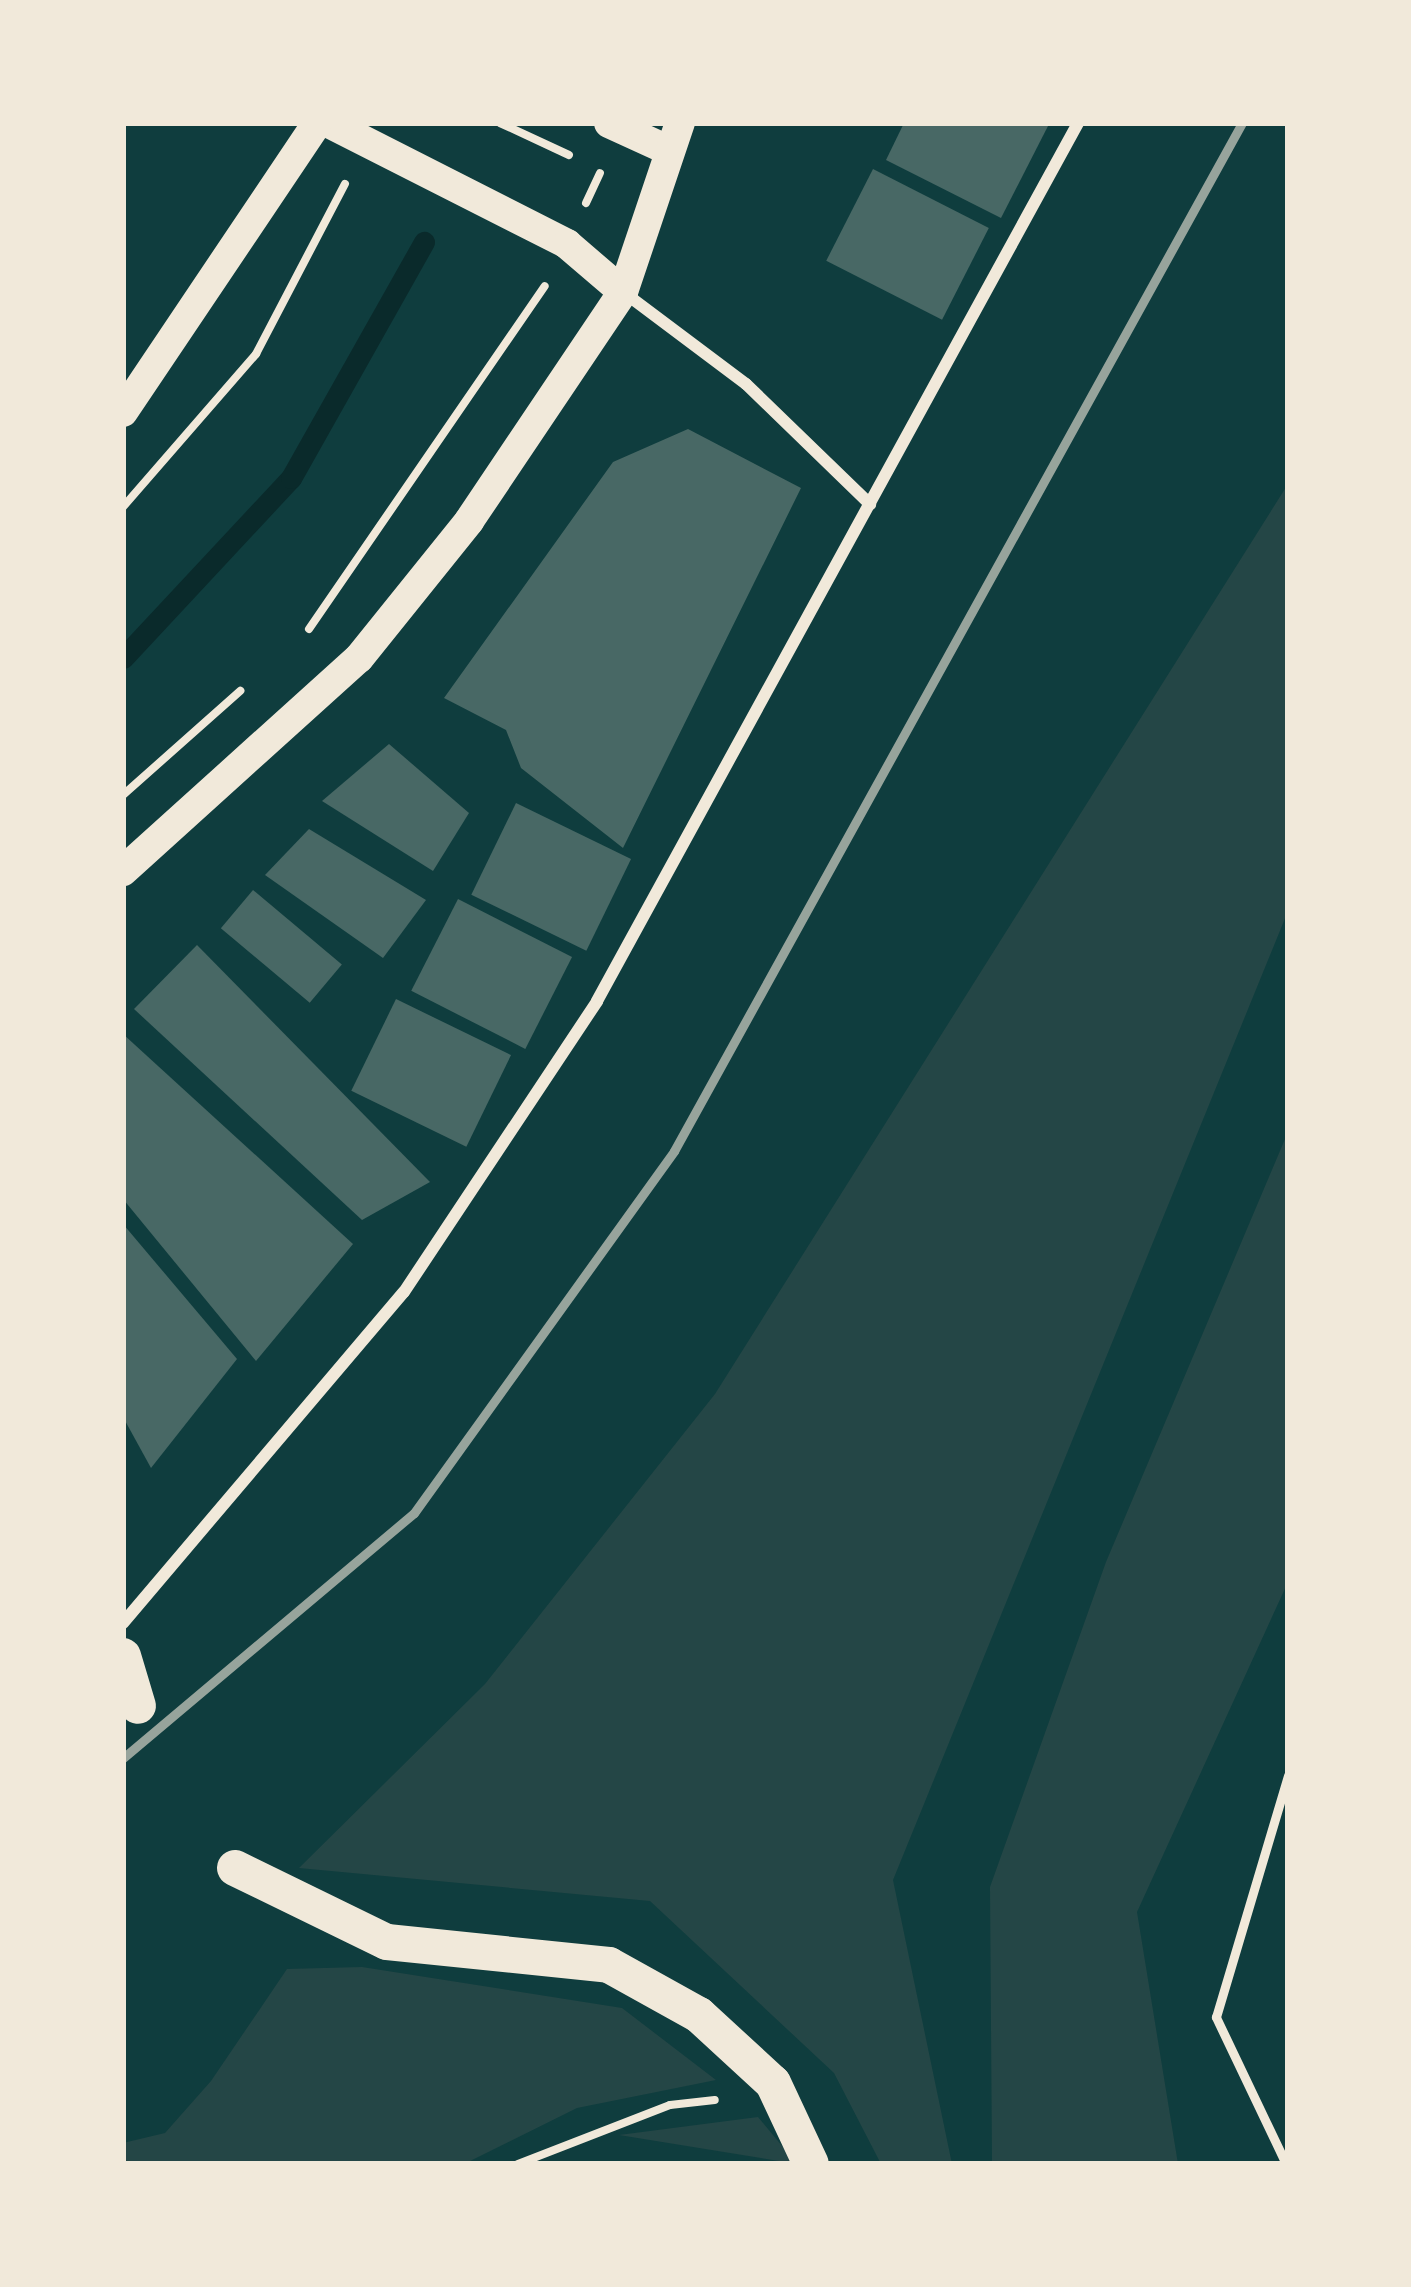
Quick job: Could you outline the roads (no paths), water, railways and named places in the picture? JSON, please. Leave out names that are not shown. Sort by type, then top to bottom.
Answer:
[{"type":"highway","points":[[123,1656],[138,1706]]},
{"type":"highway","points":[[235,1868],[387,1942],[609,1965],[699,2015],[773,2083],[811,2164]]},
{"type":"main road","points":[[123,412],[316,123]]},
{"type":"main road","points":[[329,123],[567,244],[623,292]]},
{"type":"main road","points":[[123,871],[359,658],[470,521],[623,292],[674,137],[609,123]]},
{"type":"street","points":[[123,1623],[404,1292],[597,1001],[1078,123]]},
{"type":"street","points":[[623,292],[746,384],[870,504]]},
{"type":"lane","points":[[1286,2164],[1216,2017],[1288,1775]]},
{"type":"waterway","points":[[123,658],[291,478],[424,242]]},
{"type":"railway","points":[[123,1758],[414,1513],[674,1151],[1242,123]]}]
